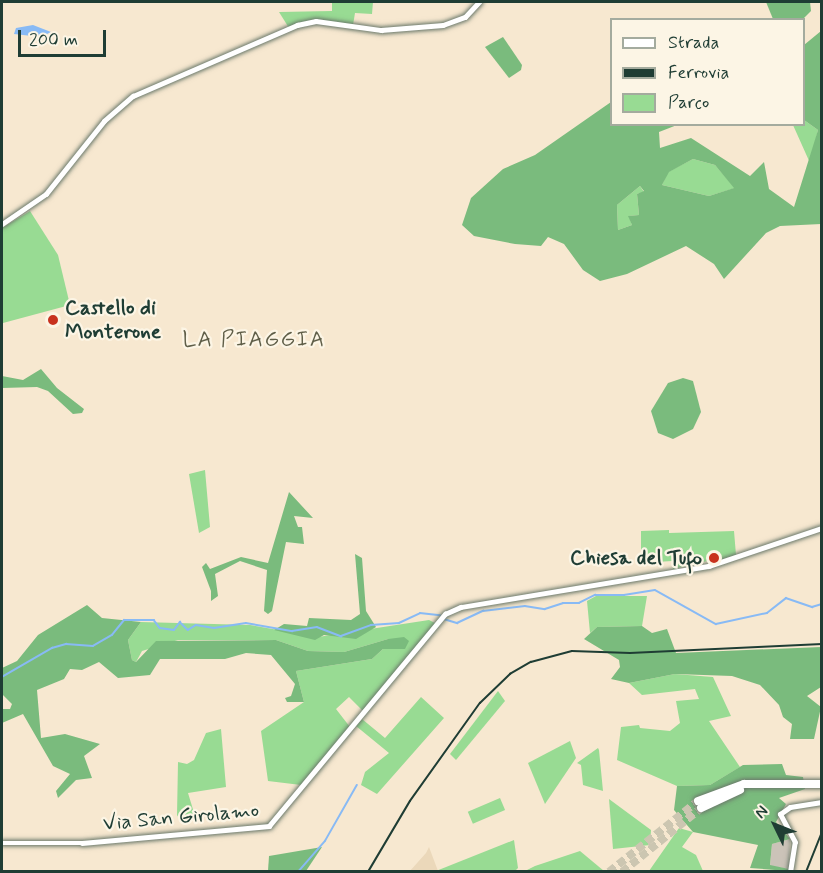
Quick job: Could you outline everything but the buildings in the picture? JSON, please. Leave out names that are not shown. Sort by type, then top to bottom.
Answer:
[{"type":"highway","points":[[700,805],[722,795],[748,788],[789,784],[822,786]]},
{"type":"main road","points":[[790,872],[795,842],[780,814],[797,805],[822,802]]},
{"type":"street","points":[[2,225],[46,194],[114,110],[133,96],[297,25],[316,21],[381,30],[443,25],[465,17],[479,2]]},
{"type":"street","name":"Via San Girolamo","points":[[2,843],[82,843],[269,825],[445,614],[461,607],[709,566],[822,528]]},
{"type":"shaded area","points":[[790,839],[789,869],[770,866],[772,844]]},
{"type":"shaded area","points":[[429,847],[438,871],[409,872],[426,853]]},
{"type":"green space","points":[[332,2],[373,2],[372,14],[355,13],[353,25],[316,21],[289,28],[279,12],[332,11]]},
{"type":"green space","points":[[766,2],[810,2],[811,11],[804,18],[773,18]]},
{"type":"green space","points":[[821,31],[821,224],[780,226],[766,233],[724,279],[714,264],[686,246],[627,274],[600,281],[583,270],[564,244],[548,237],[541,246],[515,244],[474,236],[462,225],[471,198],[503,169],[535,155],[610,103],[610,126],[674,126],[659,132],[660,148],[691,138],[750,176],[764,162],[769,189],[794,207],[818,130],[805,121],[805,44]],"holes":[[[693,159],[715,165],[734,188],[709,196],[662,185],[669,172]],[[640,186],[644,191],[637,194],[639,215],[628,216],[632,225],[618,230],[617,205]]]},
{"type":"green space","points":[[503,37],[522,65],[521,70],[509,78],[485,47]]},
{"type":"green space","points":[[805,121],[818,130],[810,163],[793,126],[805,126]]},
{"type":"green space","points":[[693,159],[715,165],[735,188],[709,196],[662,185],[668,172]]},
{"type":"green space","points":[[640,186],[644,192],[637,194],[639,215],[629,216],[632,225],[618,230],[617,205]]},
{"type":"green space","points":[[30,211],[58,255],[70,305],[3,323],[2,228]]},
{"type":"green space","points":[[41,369],[57,388],[84,409],[82,413],[73,414],[48,391],[37,387],[2,388],[2,376],[23,380]]},
{"type":"green space","points":[[683,378],[693,381],[701,412],[693,429],[673,439],[658,433],[651,411],[668,383]]},
{"type":"green space","points":[[205,470],[210,527],[199,533],[189,474]]},
{"type":"green space","points":[[289,492],[313,518],[294,516],[298,527],[302,527],[304,544],[286,542],[272,611],[268,614],[264,611],[267,570],[240,561],[215,574],[218,596],[211,601],[211,591],[202,567],[206,563],[210,569],[241,557],[268,563]]},
{"type":"green space","points":[[669,530],[669,533],[734,531],[736,555],[717,561],[715,556],[711,556],[712,560],[673,569],[672,561],[641,563],[641,531]]},
{"type":"green space","points":[[355,554],[362,558],[366,611],[376,627],[356,639],[324,635],[315,640],[274,630],[284,624],[307,626],[309,618],[351,620],[360,614]]},
{"type":"green space","points":[[596,596],[647,596],[642,626],[597,627],[590,633],[587,601]]},
{"type":"green space","points":[[87,605],[102,618],[141,622],[128,640],[132,660],[136,662],[156,641],[276,640],[308,651],[344,652],[388,639],[404,637],[409,641],[405,649],[383,649],[372,659],[296,671],[304,702],[287,702],[285,698],[291,696],[295,684],[271,655],[246,653],[225,659],[160,659],[150,675],[118,678],[99,662],[82,670],[70,669],[64,679],[37,690],[41,738],[65,734],[100,744],[84,756],[92,778],[76,780],[58,798],[56,791],[70,774],[53,766],[23,714],[2,723],[2,709],[10,709],[12,704],[2,694],[2,668],[17,661],[38,635]]},
{"type":"green space","points":[[429,620],[437,624],[363,711],[349,697],[336,709],[350,727],[301,785],[268,781],[261,731],[304,702],[296,671],[372,659],[383,649],[394,646],[405,649],[388,639],[344,652],[308,651],[276,640],[178,640],[142,651],[136,662],[132,660],[128,640],[141,622],[250,625],[318,637]]},
{"type":"green space","points":[[642,626],[652,633],[667,629],[676,653],[821,647],[821,687],[807,696],[821,707],[814,739],[790,739],[792,724],[783,717],[779,705],[760,685],[732,676],[675,674],[629,683],[611,679],[620,667],[619,660],[584,639],[597,627]]},
{"type":"green space","points":[[675,674],[713,677],[731,716],[709,721],[740,767],[710,785],[677,786],[617,760],[621,727],[639,725],[640,728],[670,731],[680,723],[676,701],[699,699],[695,689],[642,695],[629,683]]},
{"type":"green space","points":[[498,691],[505,701],[456,760],[450,754]]},
{"type":"green space","points":[[421,697],[444,718],[377,794],[361,785],[365,772],[389,753],[356,726],[362,719],[385,738]]},
{"type":"green space","points":[[221,729],[226,787],[188,793],[195,816],[180,820],[177,815],[178,762],[187,764],[194,760],[206,733]]},
{"type":"green space","points":[[570,741],[576,758],[545,804],[528,763]]},
{"type":"green space","points":[[598,748],[603,791],[583,785],[581,765],[577,763]]},
{"type":"green space","points":[[782,764],[786,775],[803,777],[805,789],[779,798],[786,804],[776,822],[790,839],[772,844],[770,865],[789,869],[788,871],[750,868],[758,845],[693,832],[674,810],[677,786],[710,785],[743,765]]},
{"type":"green space","points":[[500,798],[505,810],[473,824],[468,812]]},
{"type":"green space","points":[[609,799],[651,830],[650,845],[613,849]]},
{"type":"green space","points":[[679,828],[693,832],[682,847],[696,855],[703,871],[649,871]]},
{"type":"green space","points":[[514,840],[518,868],[515,871],[436,871]]},
{"type":"green space","points":[[322,847],[306,871],[268,871],[269,856]]},
{"type":"green space","points":[[580,851],[604,871],[523,872],[535,866]]},
{"type":"water","points":[[33,25],[51,32],[41,37],[14,34],[16,28]]},
{"type":"waterway","points":[[444,619],[457,623],[483,611],[525,606],[545,609],[563,603],[579,603],[595,595],[624,595],[655,590],[716,624],[767,613],[786,598],[812,607],[822,604]]},
{"type":"waterway","points":[[2,677],[52,648],[66,644],[93,646],[112,635],[124,620],[154,620],[160,628],[174,630],[180,622],[188,630],[196,625],[214,628],[246,623],[292,631],[317,627],[341,636],[371,625],[399,623],[420,613],[440,615]]},
{"type":"waterway","points":[[298,872],[325,841],[357,785]]},
{"type":"tunnel","points":[[609,872],[698,801]]},
{"type":"tunnel","points":[[622,872],[701,808]]},
{"type":"railway","points":[[368,872],[410,801],[480,703],[510,674],[531,662],[572,651],[630,653],[822,644]]},
{"type":"railway","points":[[806,872],[822,832]]},
{"type":"place","name":"Castello di Monterone","points":[[53,320]]},
{"type":"place","name":"Chiesa del Tufo","points":[[714,558]]},
{"type":"district","name":"LA PIAGGIA","points":[[254,341]]}]
